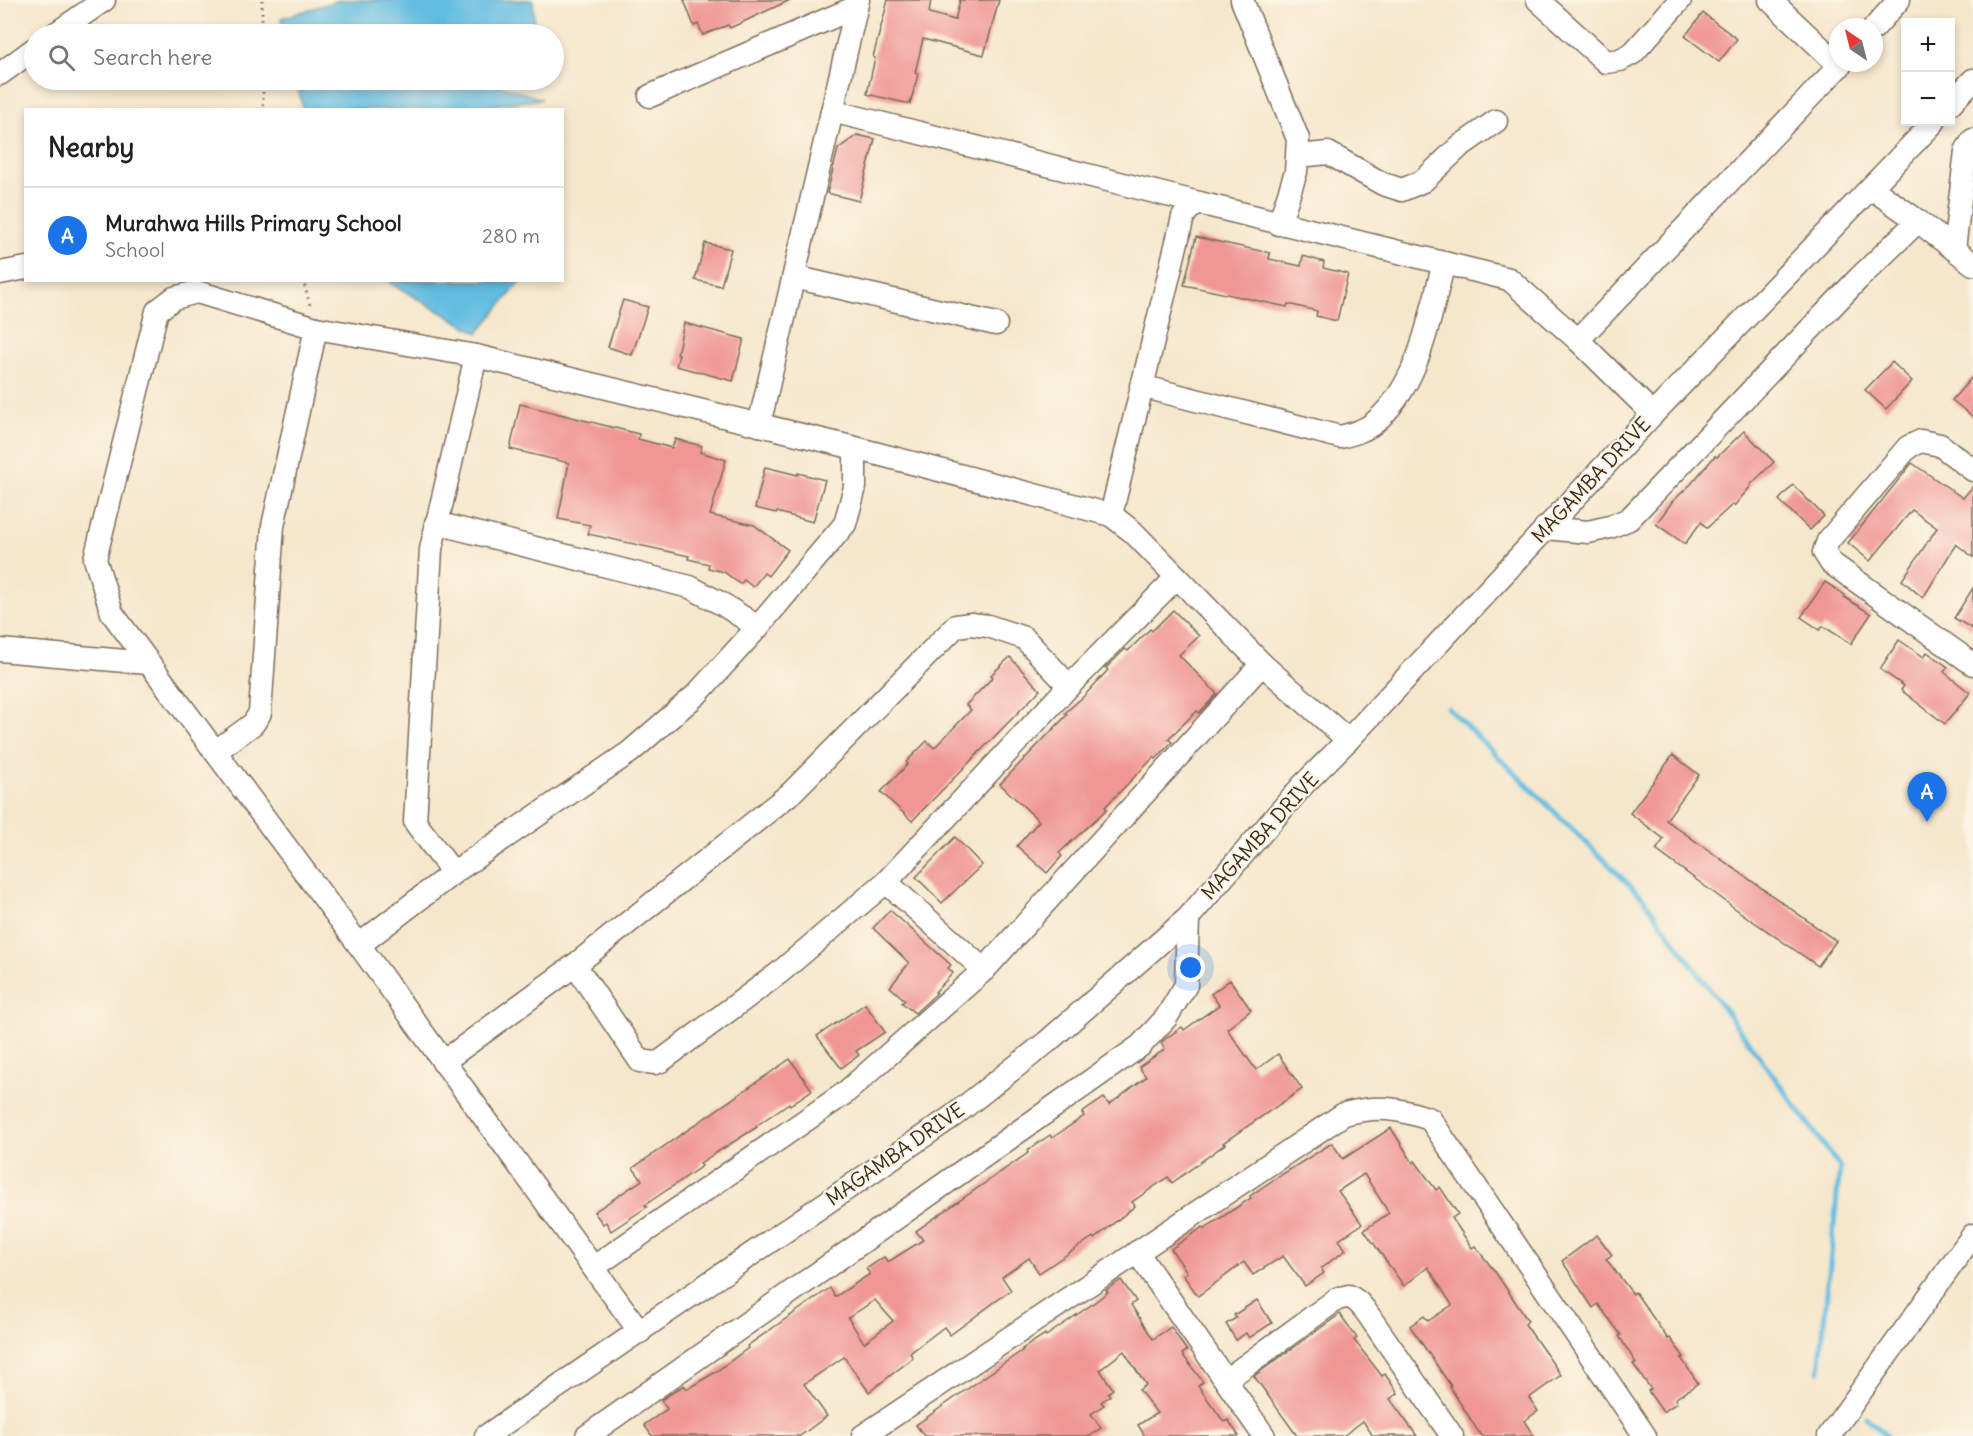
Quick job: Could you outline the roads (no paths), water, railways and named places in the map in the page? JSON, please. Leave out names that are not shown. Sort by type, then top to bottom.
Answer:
[{"type":"street","points":[[69,24],[104,0]]},
{"type":"street","points":[[1242,0],[1298,139],[1296,172],[1279,224]]},
{"type":"street","points":[[1538,0],[1606,62],[1620,60],[1633,53],[1680,0]]},
{"type":"street","points":[[1770,0],[1829,53]]},
{"type":"street","points":[[1883,18],[1899,0]]},
{"type":"street","points":[[651,96],[857,4]]},
{"type":"street","points":[[759,425],[857,4]]},
{"type":"street","points":[[0,74],[24,56]]},
{"type":"street","points":[[1578,340],[1833,72]]},
{"type":"street","points":[[1955,99],[1973,80]]},
{"type":"street","points":[[832,111],[1279,224],[1509,279],[1578,340],[1653,414]]},
{"type":"street","points":[[1298,156],[1328,153],[1383,184],[1402,190],[1423,181],[1459,147],[1497,121]]},
{"type":"street","name":"MAGAMBA DRIVE","points":[[492,1434],[953,1116],[1047,1042],[1188,918],[1303,785],[1848,209],[1930,126]]},
{"type":"street","points":[[1954,249],[1966,151],[1973,140]]},
{"type":"street","points":[[1871,188],[1918,220],[1973,264]]},
{"type":"street","points":[[1111,515],[1184,217],[1189,209],[1199,203]]},
{"type":"street","points":[[1545,528],[1588,532],[1610,527],[1629,519],[1859,278],[1918,220]]},
{"type":"street","points":[[1141,386],[1340,437],[1358,432],[1374,423],[1400,394],[1417,361],[1444,263]]},
{"type":"street","points":[[0,273],[24,268]]},
{"type":"street","points":[[794,277],[996,324]]},
{"type":"street","points":[[640,1332],[359,945],[111,613],[95,559],[157,311],[174,298],[197,292],[316,328],[476,356],[855,448],[1111,515],[1133,532],[1262,664],[1348,740]]},
{"type":"street","points":[[216,751],[253,724],[260,713],[273,526],[316,328]]},
{"type":"street","points":[[453,873],[415,822],[431,549],[476,356]]},
{"type":"street","points":[[1973,470],[1940,445],[1921,441],[1908,447],[1828,541],[1824,552],[1831,563],[1973,664]]},
{"type":"street","points":[[359,945],[453,873],[630,752],[696,694],[758,627],[845,524],[855,487],[855,448]]},
{"type":"street","points":[[436,523],[690,587],[758,627]]},
{"type":"street","points":[[575,965],[640,1061],[655,1063],[667,1058],[778,973],[886,882],[1069,686],[1176,577]]},
{"type":"street","points":[[443,1062],[575,965],[791,793],[956,626],[971,624],[988,626],[1024,638],[1069,686]]},
{"type":"street","points":[[0,650],[148,663]]},
{"type":"street","points":[[594,1267],[846,1094],[984,970],[1262,664]]},
{"type":"street","points":[[886,882],[984,970]]},
{"type":"street","points":[[586,1436],[1140,1046],[1166,1018],[1186,985],[1188,918]]},
{"type":"street","points":[[863,1436],[887,1430],[1137,1252],[1344,1114],[1364,1108],[1384,1108],[1407,1111],[1430,1119],[1644,1436]]},
{"type":"street","points":[[1829,1436],[1973,1235]]},
{"type":"street","points":[[1137,1252],[1264,1436]]},
{"type":"street","points":[[1226,1380],[1337,1299],[1349,1296],[1365,1310],[1452,1436]]},
{"type":"water","points":[[340,0],[533,0],[535,24],[282,24],[281,18]]},
{"type":"water","points":[[298,90],[515,90],[542,99],[477,108],[303,108]]},
{"type":"water","points":[[390,282],[520,282],[478,333]]},
{"type":"waterway","points":[[1448,708],[1643,898],[1840,1167],[1819,1371]]},
{"type":"waterway","points":[[1866,1417],[1887,1436]]},
{"type":"place","name":"Murahwa Hills Primary School","points":[[1927,822]]}]
